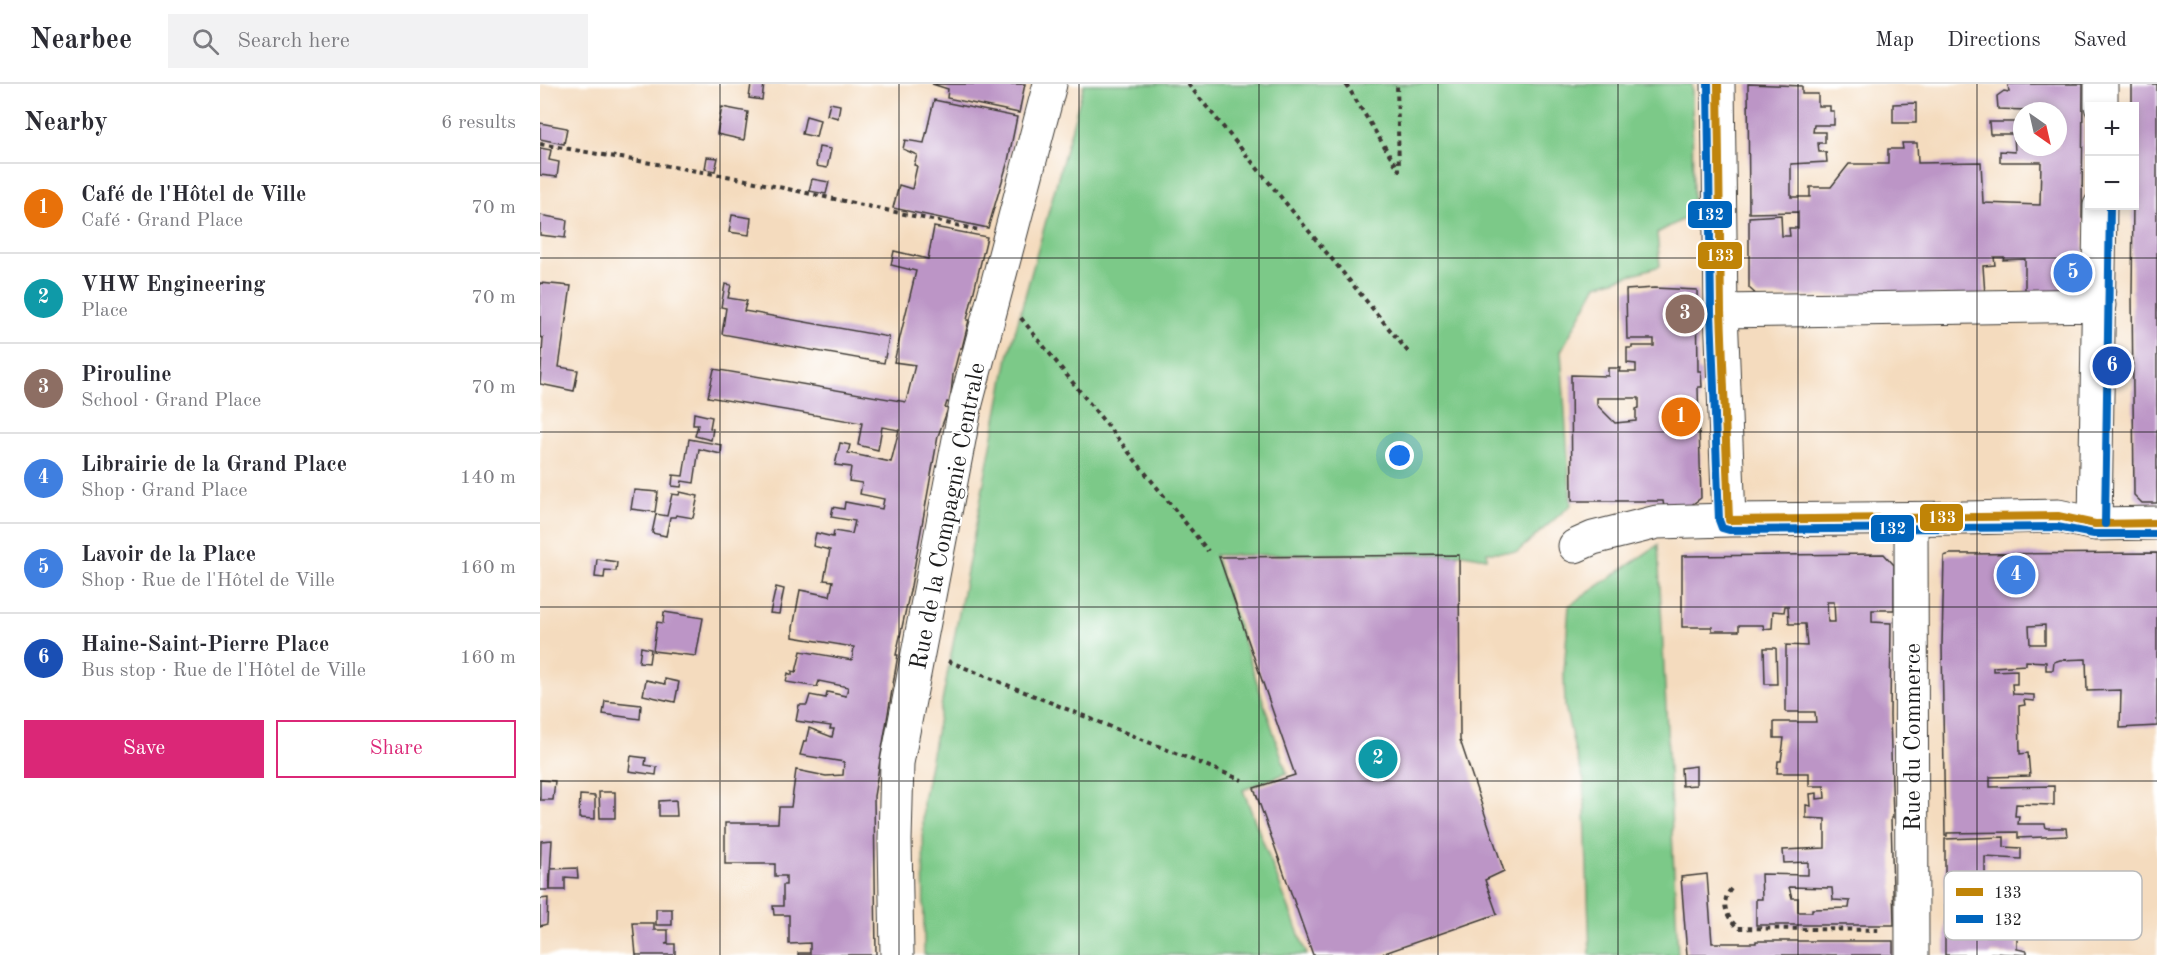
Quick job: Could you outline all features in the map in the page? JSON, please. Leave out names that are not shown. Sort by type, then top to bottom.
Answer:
[{"type":"street","name":"Rue de la Compagnie Centrale","points":[[897,955],[895,840],[897,763],[966,403],[1050,84]]},
{"type":"street","points":[[1718,84],[1721,311],[1729,520]]},
{"type":"street","points":[[2101,84],[2101,102]]},
{"type":"street","points":[[2096,524],[2100,210]]},
{"type":"street","points":[[1721,311],[2099,305]]},
{"type":"street","points":[[1575,546],[1593,538],[1658,522],[2058,516],[2096,524],[2157,523]]},
{"type":"street","name":"Rue du Commerce","points":[[1911,519],[1912,943]]},
{"type":"path","points":[[1188,84],[1409,353]]},
{"type":"path","points":[[1346,84],[1399,170],[1397,84]]},
{"type":"path","points":[[540,144],[732,177],[1009,237]]},
{"type":"path","points":[[991,310],[1020,316],[1208,551]]},
{"type":"path","points":[[918,654],[950,661],[1242,780]]},
{"type":"path","points":[[1731,889],[1726,895],[1724,907],[1732,923],[1738,928],[1912,943]]},
{"type":"green space","points":[[1084,84],[1692,84],[1693,214],[1657,233],[1660,266],[1597,285],[1561,351],[1571,505],[1517,552],[1487,552],[1487,558],[1463,554],[1215,555],[1287,773],[1243,790],[1307,955],[924,955],[923,801],[1008,357]]},
{"type":"green space","points":[[1658,545],[1678,955],[1590,955],[1584,781],[1565,706],[1564,672],[1569,606]]},
{"type":"building","points":[[751,84],[764,84],[762,100],[749,98]]},
{"type":"building","points":[[932,84],[1025,84],[1019,113],[947,98],[948,89]]},
{"type":"building","points":[[1748,84],[1802,86],[1802,94],[1818,94],[1818,106],[1830,106],[1830,111],[1834,111],[1834,125],[1814,125],[1813,132],[1825,132],[1825,143],[1818,143],[1819,152],[1826,152],[1827,162],[1791,164],[1791,197],[1810,197],[1810,187],[1831,187],[1849,164],[1888,164],[1888,149],[1903,149],[1902,143],[1917,143],[1918,163],[1981,162],[1983,203],[2040,205],[2041,162],[2000,162],[2000,151],[2013,152],[2013,156],[2067,156],[2067,102],[2013,102],[2013,110],[1998,109],[1997,96],[2004,91],[2009,92],[2008,84],[2083,84],[2084,285],[2075,294],[2025,294],[2025,259],[2003,260],[2004,257],[1994,257],[1995,265],[1983,266],[1985,295],[1758,296],[1749,288],[1749,217],[1781,215],[1782,236],[1790,236],[1789,228],[1798,228],[1798,212],[1749,213]]},
{"type":"building","points":[[2132,84],[2157,84],[2157,503],[2142,503],[2134,495],[2133,210],[2139,210],[2139,102],[2132,102]]},
{"type":"building","points":[[934,100],[1017,117],[1008,161],[988,228],[893,208],[899,185],[912,189],[917,166],[914,165],[917,155],[903,149],[905,140],[924,143]]},
{"type":"building","points":[[830,103],[840,105],[838,118],[827,115]]},
{"type":"building","points":[[1916,103],[1916,123],[1893,123],[1893,104]]},
{"type":"building","points":[[722,107],[748,112],[744,140],[717,134]]},
{"type":"building","points":[[806,116],[820,120],[816,137],[802,134]]},
{"type":"building","points":[[1989,122],[2013,122],[2013,134],[1990,134]]},
{"type":"building","points":[[540,123],[567,128],[564,144],[540,139]]},
{"type":"building","points":[[819,147],[831,149],[827,168],[816,166]]},
{"type":"building","points":[[540,148],[551,150],[549,160],[559,162],[557,177],[540,175]]},
{"type":"building","points":[[707,157],[718,158],[715,171],[705,169]]},
{"type":"building","points":[[812,179],[829,182],[826,194],[809,191]]},
{"type":"building","points":[[540,215],[567,220],[565,238],[540,235]]},
{"type":"building","points":[[732,215],[751,218],[749,235],[729,232]]},
{"type":"building","points":[[934,227],[987,237],[967,320],[969,320],[953,375],[950,403],[947,402],[945,408],[948,409],[938,436],[896,655],[898,655],[874,796],[876,955],[798,955],[798,953],[810,953],[810,943],[789,944],[789,915],[774,915],[773,906],[783,906],[783,885],[786,885],[786,876],[775,876],[775,864],[725,864],[725,823],[778,823],[779,807],[791,807],[796,770],[826,776],[843,775],[844,762],[800,755],[809,728],[832,737],[834,729],[830,729],[831,726],[796,721],[799,705],[807,705],[810,695],[826,698],[827,692],[846,696],[848,687],[819,681],[817,687],[786,682],[788,673],[792,675],[792,671],[796,672],[801,651],[852,660],[854,647],[793,637],[793,628],[800,590],[830,596],[833,581],[824,580],[830,550],[813,546],[816,533],[833,537],[834,531],[852,534],[855,521],[831,517],[833,507],[844,509],[845,502],[882,509],[884,499],[860,494],[862,483],[849,481],[851,467],[835,465],[840,443],[850,445],[848,453],[891,462],[899,430],[882,427],[878,450],[858,445],[862,423],[708,397],[714,369],[906,402],[915,365],[894,362],[916,271],[891,265],[894,251],[928,259]]},
{"type":"building","points":[[540,283],[571,286],[559,367],[578,370],[574,391],[540,384],[543,338],[540,337]]},
{"type":"building","points":[[725,284],[731,285],[728,298],[747,301],[744,311],[889,337],[884,363],[722,334],[726,308],[721,307]]},
{"type":"building","points":[[1654,288],[1697,290],[1698,371],[1701,371],[1702,387],[1698,387],[1701,498],[1666,519],[1663,501],[1572,501],[1571,375],[1608,376],[1608,368],[1620,368],[1619,372],[1636,372],[1636,364],[1627,363],[1627,348],[1654,346],[1654,339],[1627,339],[1626,290]],"holes":[[[1597,398],[1639,398],[1636,421],[1615,423],[1597,405]]]},
{"type":"building","points":[[694,413],[712,417],[711,440],[695,436],[698,425],[693,425]]},
{"type":"building","points":[[689,439],[722,445],[721,454],[699,449],[694,483],[682,481],[681,487],[672,486],[673,475],[683,476]]},
{"type":"building","points":[[634,490],[658,492],[655,512],[631,509]]},
{"type":"building","points":[[680,492],[698,496],[693,518],[676,515],[670,517],[666,536],[652,533],[656,514],[667,516],[672,494],[679,495]]},
{"type":"building","points":[[2157,553],[2157,726],[2120,728],[2121,690],[2087,691],[2086,659],[2054,662],[2053,670],[2046,670],[2046,662],[2026,661],[2026,665],[1993,667],[1993,671],[2017,670],[2017,684],[2012,684],[2013,694],[2034,695],[2034,701],[2024,700],[2025,705],[2019,706],[2020,754],[2028,753],[2030,776],[1990,777],[1990,787],[2054,786],[2054,805],[2016,804],[2015,816],[2019,816],[2018,824],[2045,824],[2046,828],[2066,828],[2067,836],[2018,838],[2018,832],[1947,833],[1945,836],[1942,645],[1944,556],[1950,554]],"holes":[[[2045,625],[2045,644],[2030,644],[2029,626]]]},
{"type":"building","points":[[1884,554],[1894,565],[1894,610],[1872,610],[1872,622],[1891,623],[1890,716],[1893,818],[1891,818],[1894,925],[1756,925],[1756,899],[1762,899],[1761,874],[1808,875],[1808,862],[1784,863],[1783,850],[1825,848],[1825,819],[1806,818],[1806,805],[1811,806],[1810,794],[1817,793],[1817,799],[1825,798],[1824,786],[1809,786],[1809,773],[1777,773],[1784,738],[1774,738],[1774,722],[1816,722],[1815,712],[1786,712],[1786,645],[1807,646],[1805,624],[1789,624],[1788,606],[1785,606],[1784,612],[1773,611],[1772,628],[1764,629],[1763,625],[1739,625],[1739,631],[1712,631],[1712,627],[1682,627],[1682,556]],"holes":[[[1827,602],[1834,602],[1835,622],[1828,622]],[[1789,887],[1832,888],[1833,900],[1850,901],[1849,908],[1812,909],[1812,912],[1798,912],[1798,898],[1792,898]]]},
{"type":"building","points":[[1459,555],[1460,740],[1504,871],[1485,880],[1497,914],[1379,955],[1313,955],[1254,788],[1295,775],[1219,557]]},
{"type":"building","points":[[597,559],[617,562],[616,571],[605,570],[604,578],[595,577]]},
{"type":"building","points":[[776,587],[784,589],[779,614],[770,613]]},
{"type":"building","points":[[664,612],[703,618],[696,656],[653,651],[657,622],[663,623]]},
{"type":"building","points":[[641,647],[651,649],[649,663],[639,662]]},
{"type":"building","points":[[1764,648],[1776,648],[1777,684],[1765,684]]},
{"type":"building","points":[[665,679],[679,682],[675,702],[643,695],[646,680],[665,684]]},
{"type":"building","points":[[605,701],[641,705],[640,719],[603,714]]},
{"type":"building","points":[[631,756],[646,758],[645,765],[657,767],[656,775],[629,771]]},
{"type":"building","points":[[1696,766],[1696,785],[1682,786],[1681,768]]},
{"type":"building","points":[[540,780],[555,781],[553,800],[540,800]]},
{"type":"building","points":[[599,792],[615,792],[615,818],[600,818]]},
{"type":"building","points":[[580,795],[595,796],[595,819],[579,818]]},
{"type":"building","points":[[676,800],[677,816],[659,816],[659,801]]},
{"type":"building","points":[[2004,837],[2004,847],[2021,848],[2021,859],[1985,857],[1985,871],[1945,871],[1945,839]]},
{"type":"building","points":[[552,840],[549,890],[540,890],[541,841]]},
{"type":"building","points":[[577,868],[578,878],[565,877],[565,890],[550,890],[551,869]]},
{"type":"building","points":[[1707,874],[1712,943],[1893,941],[1893,955],[1687,955],[1681,877]]},
{"type":"building","points":[[548,898],[547,924],[540,926],[540,899]]},
{"type":"building","points":[[656,909],[672,909],[672,925],[656,925]]},
{"type":"building","points":[[633,923],[654,923],[654,930],[668,930],[668,943],[665,944],[675,944],[675,955],[636,955]]},
{"type":"building","points":[[1945,940],[2017,940],[2017,949],[2027,951],[2027,955],[1991,953],[1991,955],[1945,955]]},
{"type":"transit line","name":"132","points":[[1708,84],[1711,311],[1719,520],[1722,528],[1729,530],[2057,527],[2094,534],[2157,534]]},
{"type":"transit line","name":"133","points":[[1718,84],[1721,311],[1729,520],[2058,516],[2095,524],[2157,523]]},
{"type":"transit line","name":"132","points":[[2105,524],[2110,210]]},
{"type":"place","name":"Lavoir de la Place","points":[[2073,273]]},
{"type":"place","name":"Pirouline","points":[[1685,314]]},
{"type":"place","name":"Haine-Saint-Pierre Place","points":[[2112,366]]},
{"type":"place","name":"Café de l'Hôtel de Ville","points":[[1681,417]]},
{"type":"place","name":"Librairie de la Grand Place","points":[[2016,575]]},
{"type":"place","name":"VHW Engineering","points":[[1378,759]]}]
